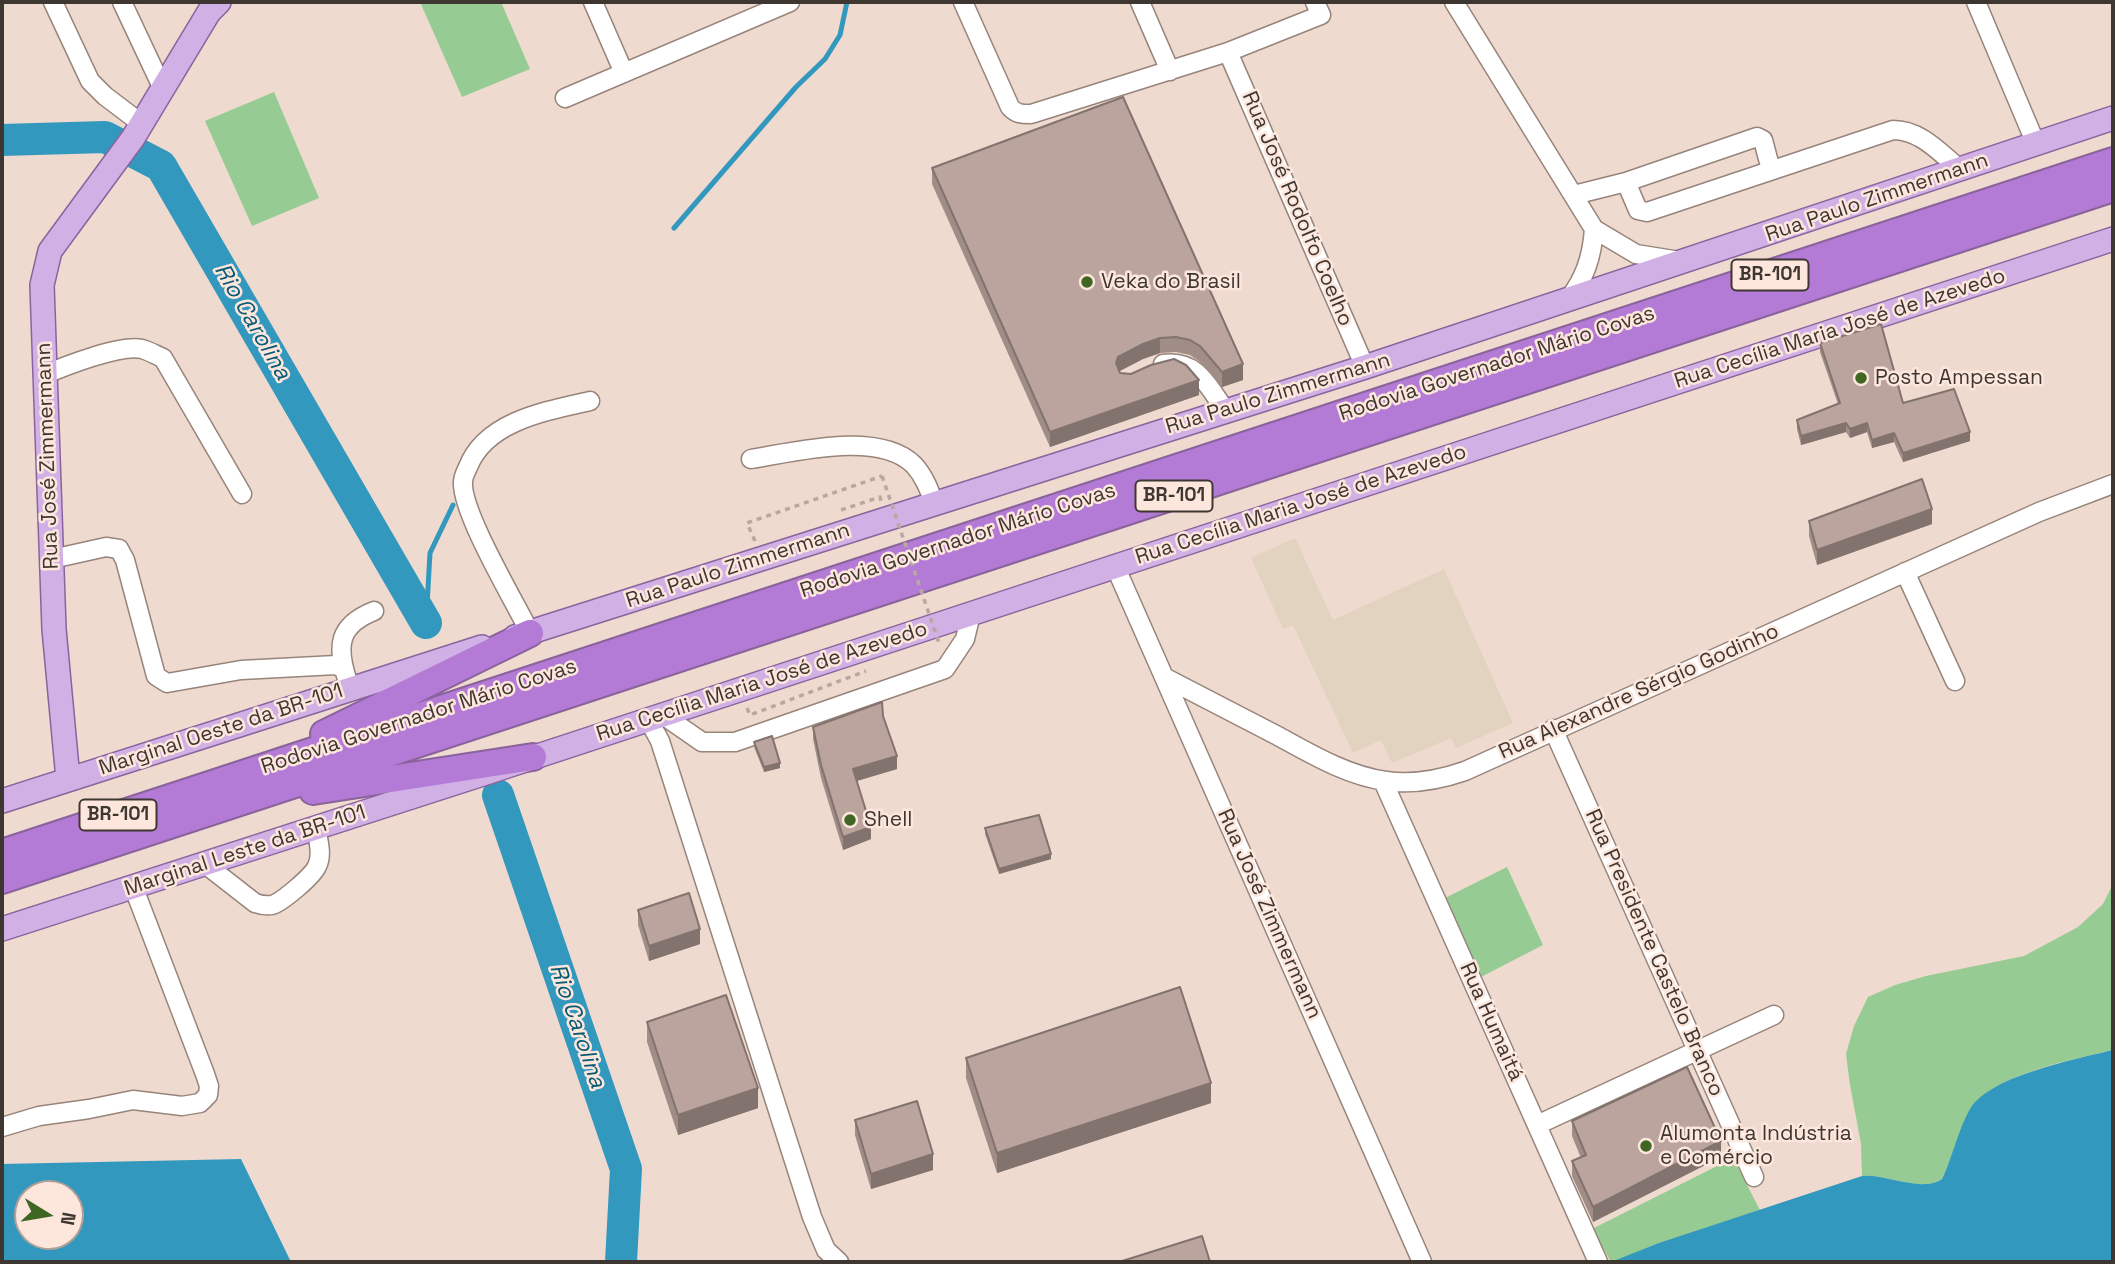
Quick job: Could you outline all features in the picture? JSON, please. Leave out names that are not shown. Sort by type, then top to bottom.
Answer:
[{"type":"highway","name":"Rodovia Governador Mário Covas","points":[[2,880],[234,790],[2113,162]]},
{"type":"highway","name":"Rodovia Governador Mário Covas","points":[[2,853],[234,790],[2113,188]]},
{"type":"highway","points":[[234,790],[530,633]]},
{"type":"highway","points":[[234,790],[533,757]]},
{"type":"main road","name":"Rua José Zimmermann","points":[[68,779],[54,641],[42,285],[50,251],[120,158],[209,12],[219,2]]},
{"type":"main road","name":"Rua Paulo Zimmermann","points":[[441,660],[1365,367],[1688,262],[2113,118]]},
{"type":"main road","name":"Rua Cecília Maria José de Azevedo","points":[[489,772],[2113,239]]},
{"type":"main road","name":"Marginal Oeste da BR-101","points":[[2,801],[347,679],[441,660]]},
{"type":"main road","name":"Marginal Leste da BR-101","points":[[2,929],[489,772]]},
{"type":"street","points":[[53,2],[90,80],[138,131]]},
{"type":"street","points":[[121,2],[162,88]]},
{"type":"street","points":[[593,2],[624,73]]},
{"type":"street","points":[[565,98],[771,5],[790,2]]},
{"type":"street","points":[[963,2],[1010,107],[1015,113],[1031,114],[1228,51],[1318,9]]},
{"type":"street","points":[[1140,2],[1170,71]]},
{"type":"street","points":[[1454,2],[1594,229],[1636,254],[1688,262]]},
{"type":"street","points":[[1976,2],[2036,144]]},
{"type":"street","name":"Rua José Rodolfo Coelho","points":[[1228,51],[1365,367]]},
{"type":"street","points":[[1626,182],[1638,210],[1647,212],[1893,130],[1906,130],[1917,134],[1961,170]]},
{"type":"street","points":[[1574,195],[1626,182],[1757,137],[1763,140],[1771,170]]},
{"type":"street","points":[[1568,300],[1580,285],[1588,267],[1594,229]]},
{"type":"street","points":[[44,376],[69,364],[114,352],[140,349],[163,358],[242,494]]},
{"type":"street","points":[[1146,369],[1178,362],[1190,366],[1225,410]]},
{"type":"street","points":[[530,633],[468,511],[462,481],[474,453],[502,428],[547,410],[590,401]]},
{"type":"street","points":[[751,458],[839,446],[877,447],[912,463],[924,477],[934,503]]},
{"type":"street","name":"Rua Alexandre Sérgio Godinho","points":[[1164,677],[1342,768],[1383,781],[1417,783],[1451,776],[2039,512],[2113,484]]},
{"type":"street","points":[[51,559],[106,547],[119,549],[125,560],[156,676],[167,683],[242,670],[336,665],[347,679]]},
{"type":"street","name":"Rua José Zimmermann","points":[[1115,566],[1422,1262]]},
{"type":"street","points":[[1905,572],[1955,681]]},
{"type":"street","points":[[347,679],[342,639],[347,626],[357,617],[374,611]]},
{"type":"street","points":[[656,717],[702,742],[735,742],[945,669],[965,639],[971,614]]},
{"type":"street","points":[[656,717],[660,741],[811,1217],[826,1250],[839,1262]]},
{"type":"street","name":"Rua Presidente Castelo Branco","points":[[1553,729],[1754,1177]]},
{"type":"street","name":"Rua Humaitá","points":[[1383,781],[1598,1262]]},
{"type":"street","points":[[205,864],[255,903],[275,904],[310,877],[318,865],[320,849],[316,828]]},
{"type":"street","points":[[2,1127],[39,1116],[89,1110],[133,1100],[182,1106],[200,1103],[208,1095],[209,1086],[205,1074],[134,887]]},
{"type":"street","points":[[1537,1125],[1774,1015]]},
{"type":"path","points":[[766,537],[754,541],[747,523],[882,476],[939,643]]},
{"type":"path","points":[[829,515],[880,497],[887,518]]},
{"type":"shaded area","points":[[1295,538],[1333,620],[1444,569],[1513,723],[1456,748],[1451,738],[1392,763],[1381,740],[1353,753],[1293,625],[1283,629],[1251,558]]},
{"type":"green space","points":[[420,2],[501,2],[530,69],[462,97]]},
{"type":"green space","points":[[274,92],[319,198],[252,226],[205,121]]},
{"type":"green space","points":[[1507,867],[1543,945],[1481,977],[1445,898]]},
{"type":"green space","points":[[2113,884],[2113,1050],[2038,1069],[1986,1094],[1972,1106],[1942,1179],[1934,1183],[1914,1184],[1862,1176],[1861,1144],[1846,1054],[1854,1026],[1868,997],[1926,976],[2024,956],[2078,927],[2103,904]]},
{"type":"green space","points":[[1733,1158],[1760,1210],[1611,1262],[1592,1229]]},
{"type":"water","points":[[2113,1050],[2113,1262],[1611,1262],[1659,1243],[1862,1176],[1914,1184],[1934,1183],[1942,1179],[1966,1117],[1981,1097],[1996,1087],[2036,1070]]},
{"type":"water","points":[[241,1159],[291,1262],[2,1262],[2,1164]]},
{"type":"building","name":"Veka do Brasil","points":[[1123,97],[1243,364],[1222,372],[1200,346],[1190,340],[1160,338],[1118,357],[1116,363],[1120,373],[1131,374],[1174,359],[1186,365],[1199,380],[1050,432],[932,168]]},
{"type":"building","points":[[1881,324],[1903,403],[1954,389],[1970,432],[1903,453],[1894,433],[1872,440],[1867,423],[1850,429],[1846,423],[1801,436],[1797,420],[1840,403],[1820,343]]},
{"type":"building","points":[[1922,479],[1932,509],[1817,550],[1809,521]]},
{"type":"building","points":[[882,702],[883,716],[897,756],[853,769],[871,827],[843,837],[821,765],[813,727]]},
{"type":"building","points":[[772,736],[780,763],[764,767],[754,742]]},
{"type":"building","points":[[1039,815],[1051,854],[999,869],[985,828]]},
{"type":"building","points":[[689,893],[700,929],[649,946],[638,910]]},
{"type":"building","points":[[1180,987],[1211,1083],[997,1153],[966,1058]]},
{"type":"building","points":[[726,995],[758,1088],[678,1115],[647,1022]]},
{"type":"building","name":"Alumonta Indústria e Comércio","points":[[1687,1067],[1721,1141],[1593,1207],[1572,1161],[1586,1155],[1572,1121]]},
{"type":"building","points":[[917,1101],[933,1154],[871,1174],[855,1120]]},
{"type":"building","points":[[1202,1236],[1210,1262],[1119,1262]]},
{"type":"waterway","points":[[674,228],[796,87],[825,59],[840,35],[847,2]]},
{"type":"waterway","name":"Rio Carolina","points":[[2,140],[105,137],[161,166],[426,623]]},
{"type":"waterway","points":[[426,623],[430,553],[453,505]]},
{"type":"waterway","name":"Rio Carolina","points":[[498,795],[626,1169],[621,1262]]},
{"type":"place","name":"Veka do Brasil","points":[[1087,282]]},
{"type":"place","name":"Posto Ampessan","points":[[1861,378]]},
{"type":"place","name":"Shell","points":[[850,820]]},
{"type":"place","name":"Alumonta Indústria e Comércio","points":[[1646,1146]]}]
